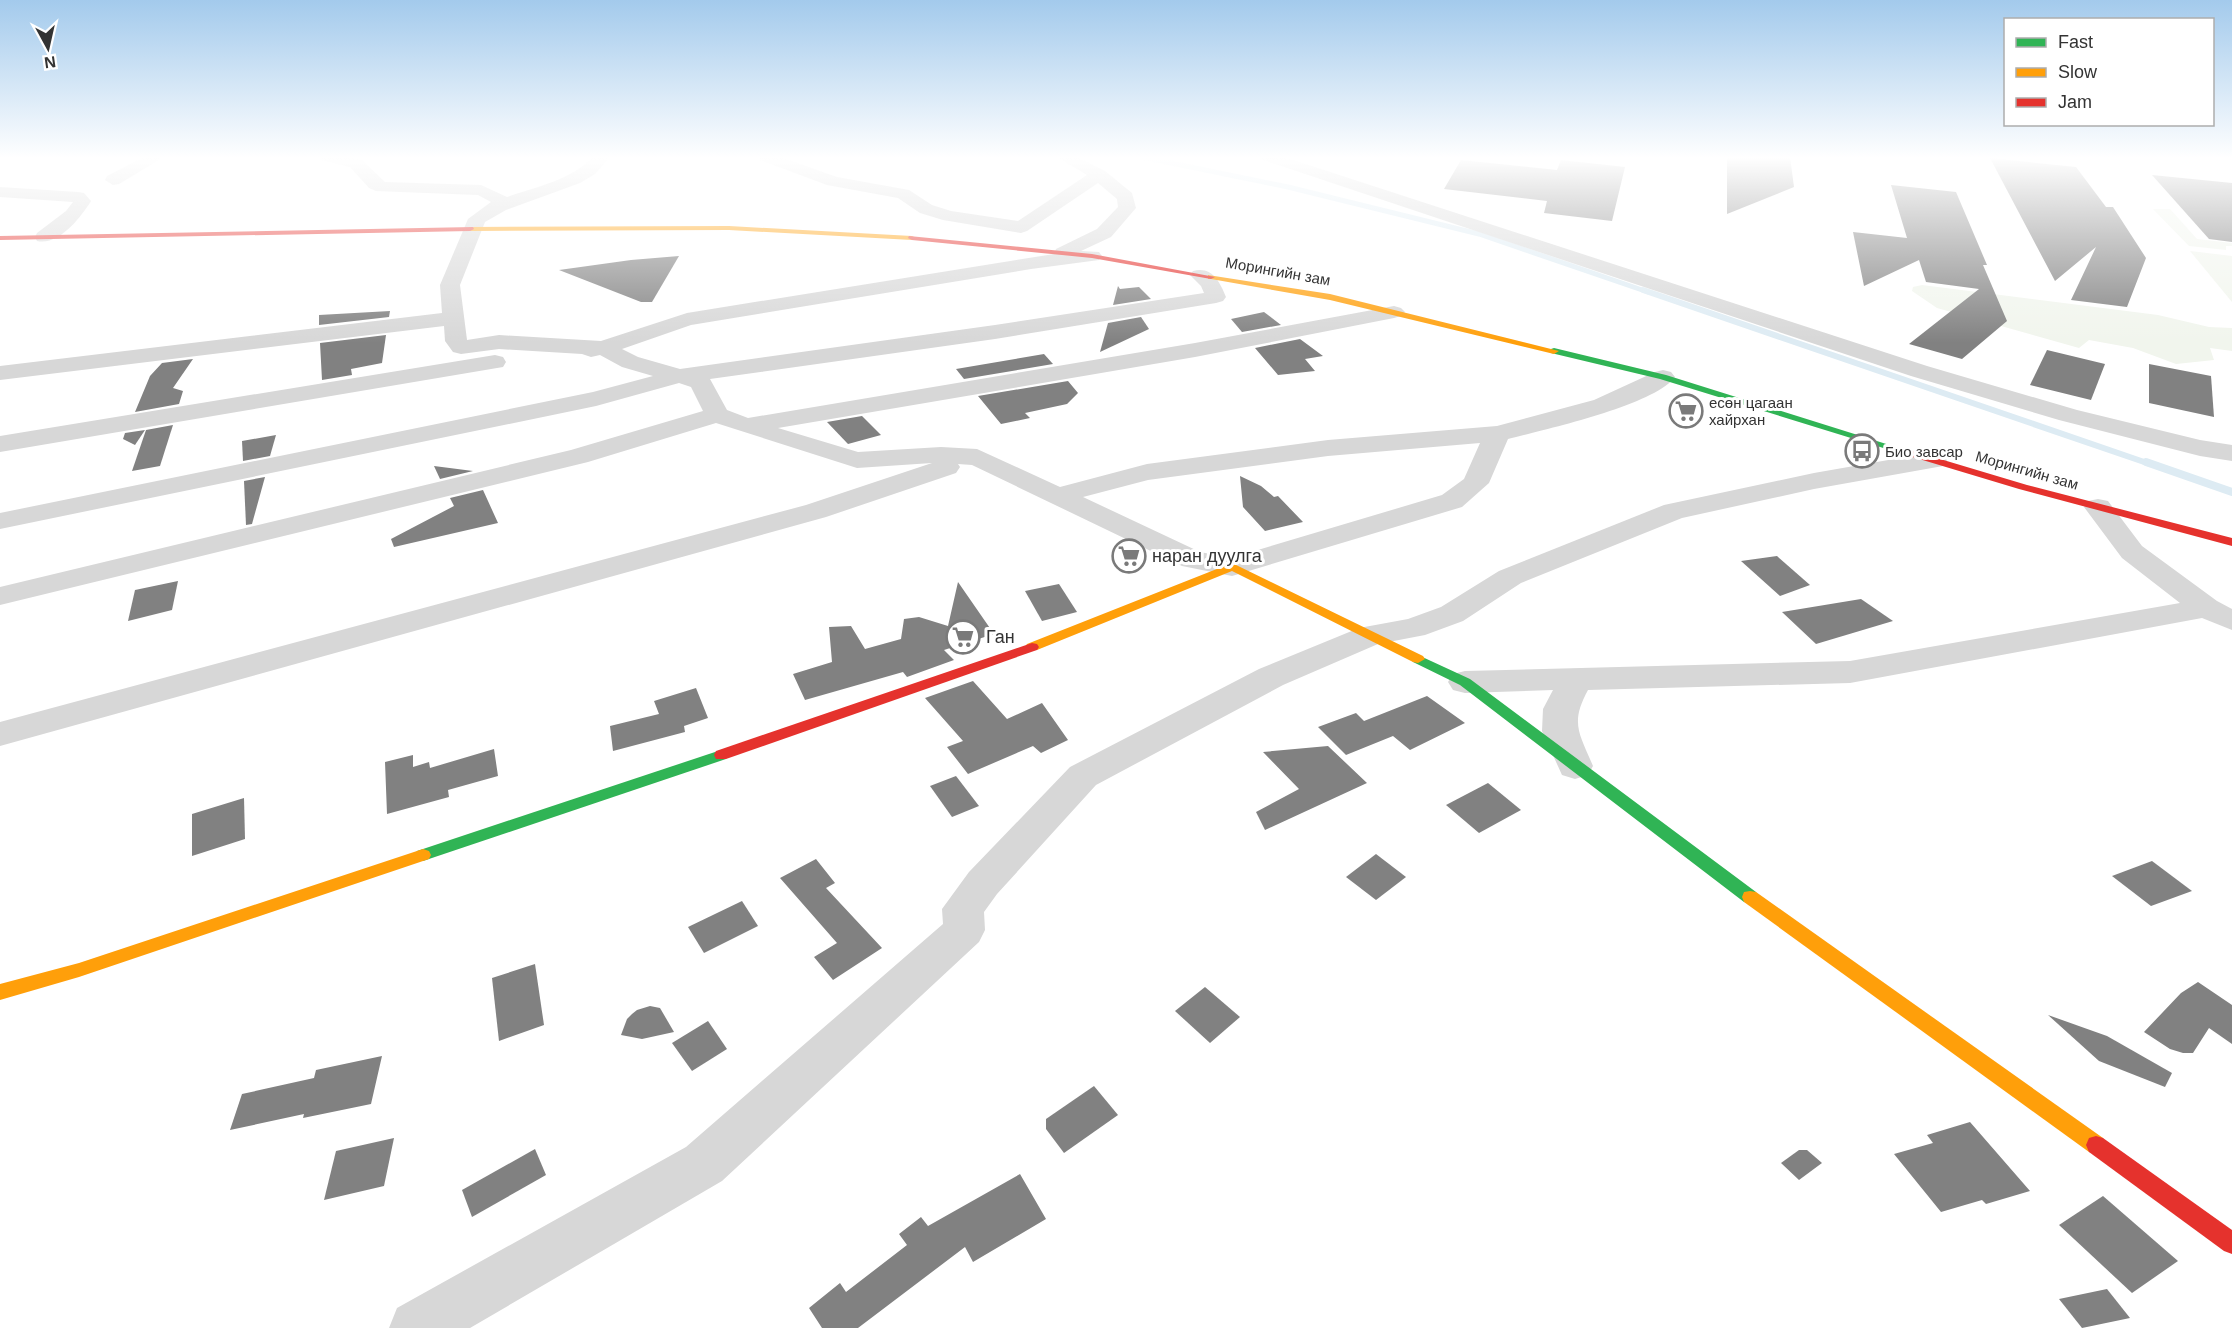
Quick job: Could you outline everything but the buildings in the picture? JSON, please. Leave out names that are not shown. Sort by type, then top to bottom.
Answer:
[{"type":"main road","name":"Морингийн зам","points":[[0,238],[473,229],[729,228],[895,236],[1092,256],[1330,297],[1663,377],[1934,460],[2098,507],[2232,542]]},
{"type":"main road","points":[[0,992],[79,970],[982,665],[1038,645],[1232,567],[1465,682],[1752,899],[2232,1243]]},
{"type":"street","points":[[44,237],[68,219]]},
{"type":"street","points":[[477,219],[450,285],[456,341],[461,347],[499,342],[603,348],[630,362],[701,382],[717,415]]},
{"type":"street","points":[[969,219],[1045,229]]},
{"type":"street","points":[[995,246],[1033,219]]},
{"type":"street","points":[[1063,253],[1104,233],[1117,219]]},
{"type":"street","points":[[1458,219],[1940,377],[2068,415],[2200,448],[2232,453]]},
{"type":"street","points":[[1069,231],[1104,233]]},
{"type":"street","points":[[0,444],[464,366],[603,348],[687,319],[1031,263],[1092,256]]},
{"type":"street","points":[[0,521],[596,399],[678,376],[995,332],[1216,297],[1210,283],[1200,275]]},
{"type":"street","points":[[745,426],[1195,350],[1394,312]]},
{"type":"street","points":[[0,373],[453,318]]},
{"type":"street","points":[[1056,496],[1147,472],[1328,448],[1497,434],[1611,404],[1637,394],[1663,377]]},
{"type":"street","points":[[0,596],[579,456],[717,415],[745,426],[858,460],[941,455],[977,456],[1192,560],[1232,567],[1452,501],[1476,483],[1497,434]]},
{"type":"street","points":[[0,734],[816,511],[977,456]]},
{"type":"street","points":[[417,1328],[704,1164],[964,930],[963,909],[983,883],[1083,776],[1271,677],[1370,635],[1414,628],[1452,614],[1510,577],[1674,511],[1814,481],[1934,460]]},
{"type":"street","points":[[2098,507],[2132,552],[2219,615]]},
{"type":"street","points":[[1465,682],[1850,672],[2219,615]]},
{"type":"street","points":[[1575,766],[1560,731],[1560,710],[1576,680]]},
{"type":"shaded area","points":[[2163,219],[2179,219],[2197,239],[2232,243],[2232,246],[2226,246],[2226,250],[2189,246]]},
{"type":"shaded area","points":[[2190,251],[2232,256],[2232,302]]},
{"type":"shaded area","points":[[1922,285],[2158,315],[2209,327],[2232,328],[2232,351],[2210,348],[2214,360],[2176,364],[2133,348],[2089,340],[2079,348],[1937,308],[1912,291],[1913,287]]},
{"type":"waterway","points":[[1418,219],[1479,234],[1648,292]]},
{"type":"waterway","points":[[1643,290],[2150,464]]},
{"type":"waterway","points":[[2146,462],[2232,492]]},
{"type":"traffic: fast","points":[[1554,351],[1663,377],[1910,453]]},
{"type":"traffic: fast","points":[[1418,659],[1465,682],[1750,897]]},
{"type":"traffic: fast","points":[[423,855],[721,755]]},
{"type":"traffic: slow","points":[[470,229],[729,228],[912,238]]},
{"type":"traffic: slow","points":[[1211,277],[1330,297],[1554,351]]},
{"type":"traffic: slow","points":[[1032,647],[1232,567],[1418,659]]},
{"type":"traffic: slow","points":[[0,992],[79,970],[423,855]]},
{"type":"traffic: slow","points":[[1750,897],[2096,1145]]},
{"type":"traffic: jam","points":[[0,238],[470,229]]},
{"type":"traffic: jam","points":[[912,238],[1092,256],[1211,277]]},
{"type":"traffic: jam","points":[[1910,453],[2023,487],[2232,542]]},
{"type":"traffic: jam","points":[[721,755],[1032,647]]},
{"type":"traffic: jam","points":[[2096,1145],[2232,1243]]},
{"type":"place","name":"есөн цагаан хайрхан","points":[[1686,411]]},
{"type":"place","name":"Био завсар","points":[[1862,451]]},
{"type":"place","name":"наран дуулга","points":[[1129,556]]},
{"type":"place","name":"Ган","points":[[963,637]]}]
